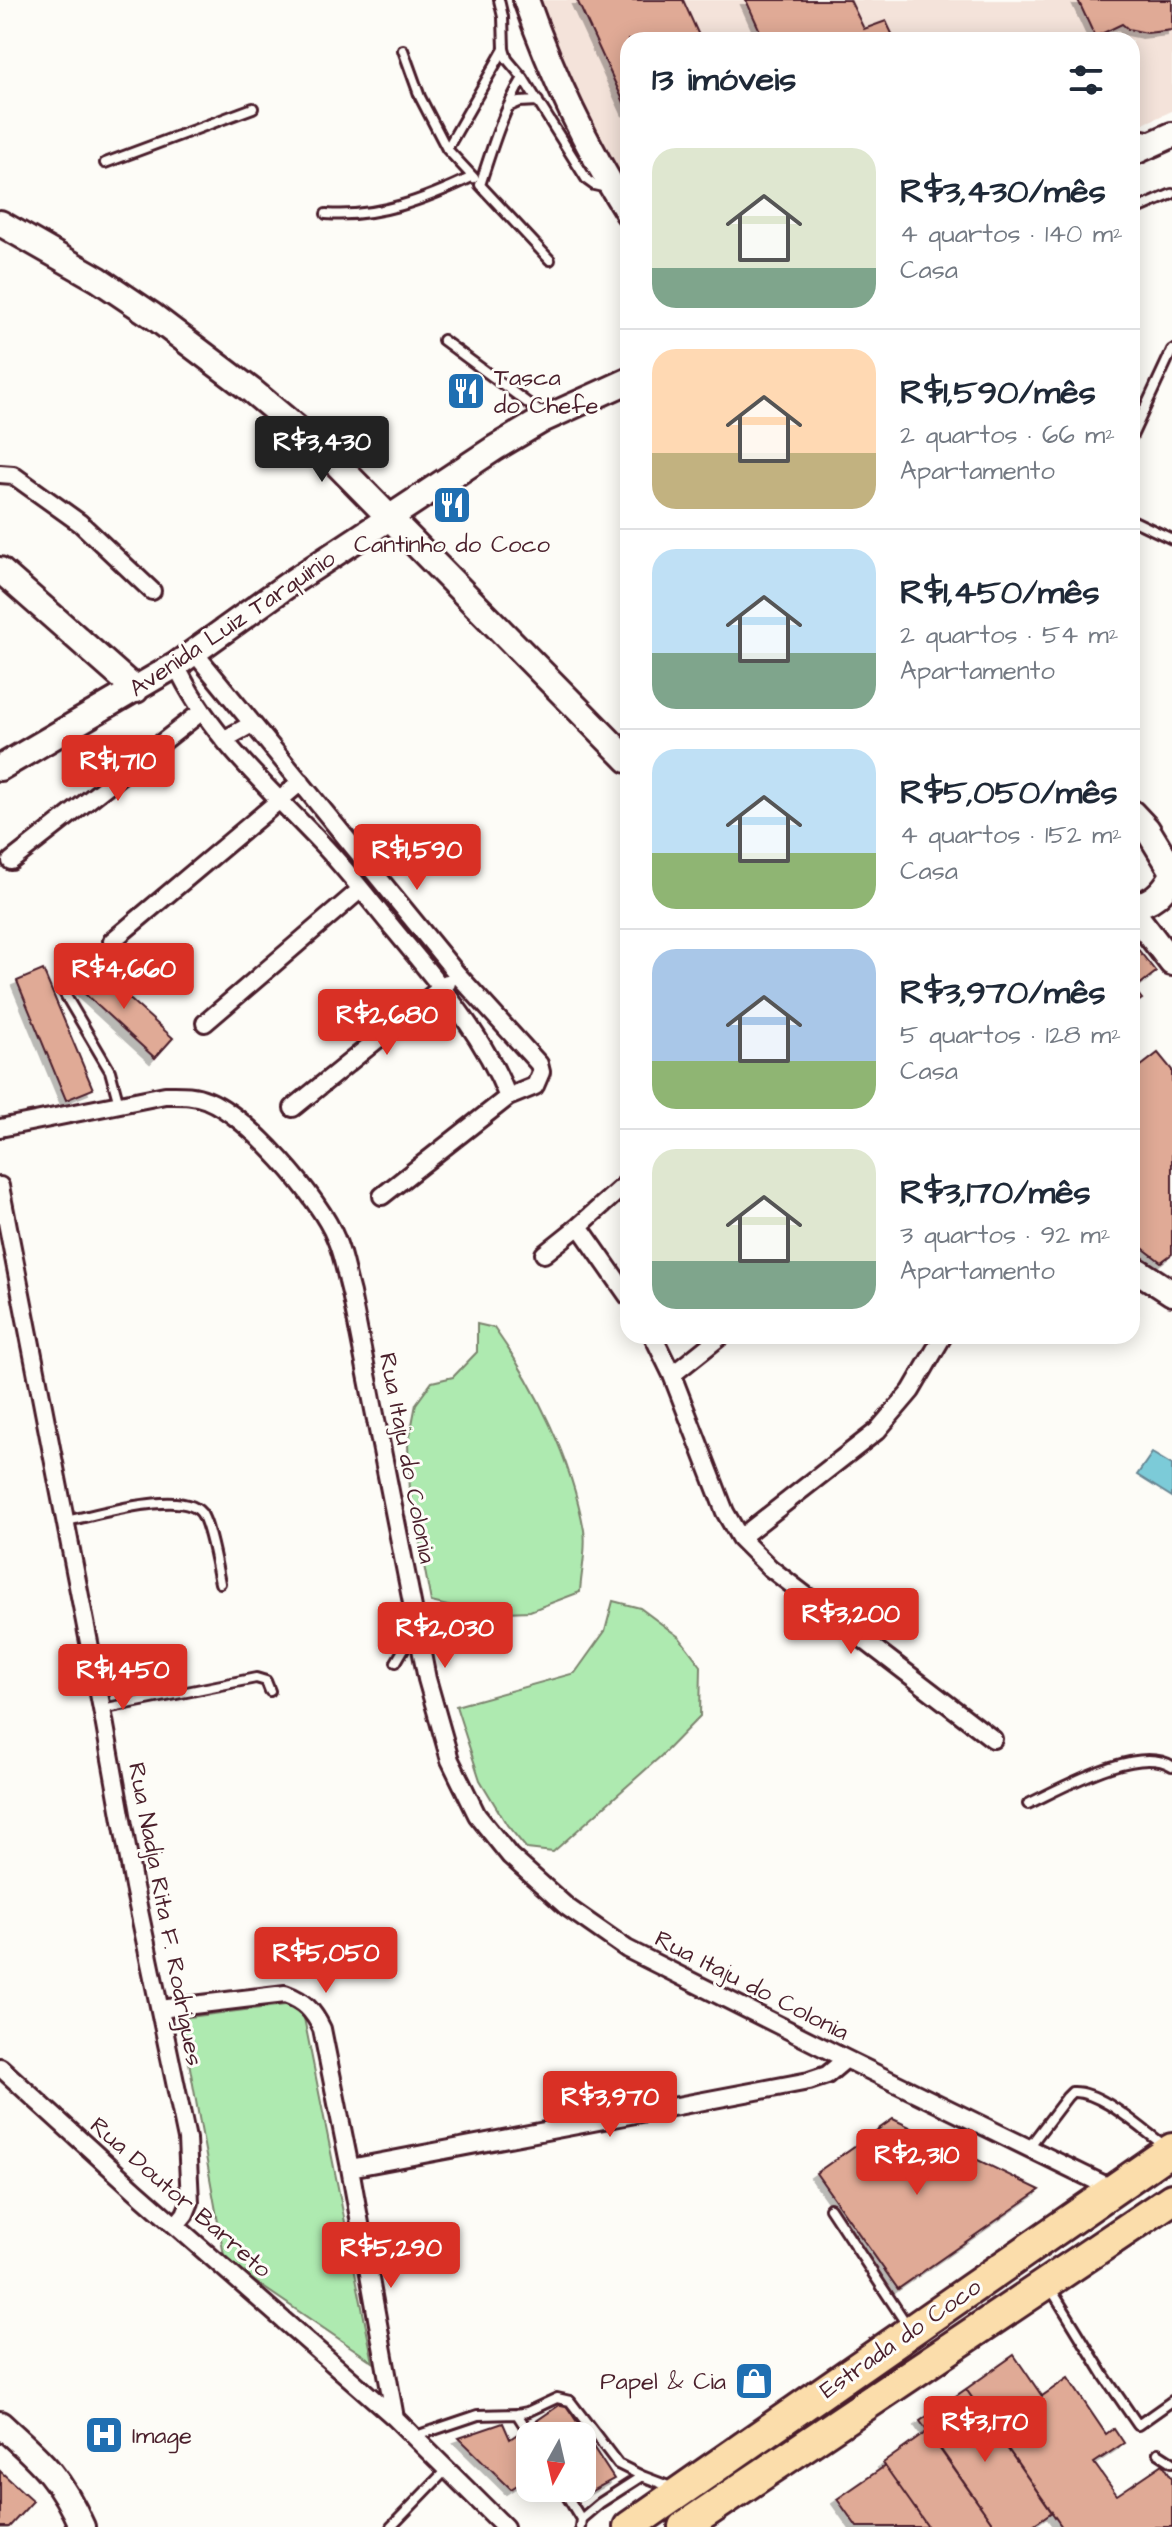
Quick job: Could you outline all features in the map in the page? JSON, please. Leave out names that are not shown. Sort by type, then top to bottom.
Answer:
[{"type":"highway","name":"Estrada do Coco","points":[[629,2527],[1171,2150]]},
{"type":"highway","name":"Estrada do Coco","points":[[684,2527],[1047,2284],[1164,2212]]},
{"type":"street","points":[[526,0],[580,130],[620,200]]},
{"type":"street","points":[[1140,149],[1167,137]]},
{"type":"street","points":[[0,223],[98,279],[153,316],[252,391],[325,452],[620,752]]},
{"type":"street","name":"Avenida Luiz Tarquínio","points":[[0,768],[136,690],[387,518],[544,419],[620,390]]},
{"type":"street","points":[[0,474],[13,475],[80,523],[152,591]]},
{"type":"street","points":[[2,573],[136,690]]},
{"type":"street","points":[[185,658],[201,712],[278,800],[323,844],[441,987],[484,1045],[508,1097]]},
{"type":"street","points":[[185,658],[252,724],[458,975],[539,1064],[541,1072],[535,1086],[508,1097],[382,1196]]},
{"type":"street","points":[[11,861],[201,712]]},
{"type":"street","points":[[225,739],[252,724]]},
{"type":"street","points":[[112,941],[301,782]]},
{"type":"street","points":[[1140,822],[1172,870]]},
{"type":"street","points":[[323,844],[339,828]]},
{"type":"street","points":[[1140,905],[1166,888],[1172,876]]},
{"type":"street","points":[[205,1023],[361,889]]},
{"type":"street","points":[[1140,921],[1172,963]]},
{"type":"street","points":[[293,1108],[458,975]]},
{"type":"street","name":"Rua Itaju do Colonia","points":[[0,1128],[165,1095],[189,1095],[210,1101],[228,1113],[275,1154],[310,1194],[336,1239],[351,1293],[427,1679],[450,1760],[477,1815],[510,1856],[567,1907],[627,1949],[1115,2190]]},
{"type":"street","name":"Rua Nadja Rita F. Rodrigues","points":[[0,1186],[134,1887],[187,2139],[190,2202],[176,2225]]},
{"type":"street","points":[[544,1254],[620,1189]]},
{"type":"street","points":[[579,1226],[620,1285]]},
{"type":"street","points":[[1140,1272],[1172,1293]]},
{"type":"street","points":[[657,1344],[725,1512],[740,1538],[770,1568],[993,1739]]},
{"type":"street","points":[[672,1375],[711,1344]]},
{"type":"street","points":[[740,1538],[877,1431],[911,1391],[938,1344]]},
{"type":"street","points":[[160,2009],[285,1994],[299,1999],[314,2011],[322,2029],[350,2168],[395,2418]]},
{"type":"street","points":[[350,2168],[809,2081],[827,2075],[846,2059]]},
{"type":"street","name":"Rua Doutor Barreto","points":[[0,2067],[395,2418],[505,2527]]},
{"type":"street","points":[[0,2424],[54,2475],[82,2527]]},
{"type":"lane","points":[[499,0],[507,59],[523,78],[587,180],[601,188],[612,188]]},
{"type":"lane","points":[[447,149],[504,49]]},
{"type":"lane","points":[[403,50],[420,97],[447,149],[550,260]]},
{"type":"lane","points":[[480,185],[507,107],[523,78]]},
{"type":"lane","points":[[507,107],[519,102],[538,101]]},
{"type":"lane","points":[[105,163],[253,108]]},
{"type":"lane","points":[[1140,134],[1167,137]]},
{"type":"lane","points":[[326,214],[350,216],[381,212],[438,193],[472,177]]},
{"type":"lane","points":[[1140,207],[1172,194]]},
{"type":"lane","points":[[443,340],[537,410],[544,419]]},
{"type":"lane","points":[[1140,419],[1172,350]]},
{"type":"lane","points":[[1140,524],[1172,539]]},
{"type":"lane","points":[[63,991],[110,1071],[119,1105]]},
{"type":"lane","points":[[65,1522],[160,1502],[183,1502],[194,1506],[203,1514],[220,1583]]},
{"type":"lane","points":[[396,1662],[409,1640],[418,1633]]},
{"type":"lane","points":[[102,1709],[256,1678],[266,1681],[270,1691]]},
{"type":"lane","points":[[1028,1804],[1094,1773],[1142,1759],[1166,1762],[1172,1766]]},
{"type":"lane","points":[[1029,2147],[1067,2097],[1072,2092],[1081,2092],[1110,2106],[1171,2150]]},
{"type":"lane","points":[[830,2208],[911,2331]]},
{"type":"lane","points":[[1047,2284],[1138,2425],[1172,2401]]},
{"type":"lane","points":[[412,2437],[478,2415],[527,2412],[557,2398],[570,2401],[618,2464],[681,2491]]},
{"type":"lane","points":[[517,2414],[522,2422]]},
{"type":"lane","points":[[1158,2453],[1172,2462]]},
{"type":"lane","points":[[391,2527],[446,2470]]},
{"type":"lane","points":[[570,2502],[581,2523],[600,2503],[642,2476]]},
{"type":"shaded area","points":[[536,0],[1172,0],[1172,111],[1140,125],[1140,32],[620,32],[620,172],[566,82]]},
{"type":"green space","points":[[477,1324],[494,1328],[538,1399],[561,1450],[584,1530],[580,1592],[530,1611],[477,1613],[431,1602],[410,1492],[408,1445],[416,1404],[432,1382],[453,1377],[477,1352]]},
{"type":"green space","points":[[613,1601],[640,1608],[679,1637],[701,1666],[700,1716],[661,1756],[553,1852],[527,1849],[507,1825],[480,1780],[456,1706],[575,1673],[605,1631]]},
{"type":"green space","points":[[301,2003],[373,2362],[225,2261],[181,2018]]},
{"type":"water","points":[[1152,1453],[1172,1465],[1172,1497],[1137,1475]]},
{"type":"building","points":[[577,0],[683,0],[697,32],[620,32],[620,94]]},
{"type":"building","points":[[746,0],[850,0],[864,29],[886,21],[891,32],[760,32]]},
{"type":"building","points":[[1078,0],[1172,0],[1172,30],[1147,33],[1128,29],[1122,24],[1105,32],[1093,32]]},
{"type":"building","points":[[1140,952],[1156,972],[1140,984]]},
{"type":"building","points":[[92,965],[173,1038],[155,1058],[74,984]]},
{"type":"building","points":[[43,970],[93,1089],[66,1100],[17,981]]},
{"type":"building","points":[[1158,1053],[1172,1070],[1172,1254],[1161,1262],[1140,1246],[1140,1067]]},
{"type":"building","points":[[893,2119],[1040,2190],[898,2289],[816,2173]]},
{"type":"building","points":[[1014,2355],[1042,2396],[1068,2378],[1106,2434],[1114,2428],[1124,2443],[1094,2463],[1117,2495],[1163,2464],[1172,2478],[1172,2527],[1062,2527],[966,2389]]},
{"type":"building","points":[[966,2389],[1052,2512],[1030,2527],[995,2527],[920,2421]]},
{"type":"building","points":[[564,2402],[577,2422],[535,2422]]},
{"type":"building","points":[[503,2423],[510,2439],[516,2435],[516,2486],[511,2489],[459,2438]]},
{"type":"building","points":[[928,2431],[995,2527],[928,2527],[885,2466],[883,2463]]},
{"type":"building","points":[[596,2451],[614,2479],[596,2489]]},
{"type":"building","points":[[885,2466],[928,2527],[857,2527],[837,2499]]},
{"type":"building","points":[[0,2471],[33,2501],[9,2527],[0,2527]]},
{"type":"place","name":"Tasca do Chefe","points":[[466,391]]},
{"type":"place","name":"Cantinho do Coco","points":[[452,505]]},
{"type":"place","name":"Papel & Cia","points":[[754,2381]]},
{"type":"place","name":"Image","points":[[104,2435]]}]
